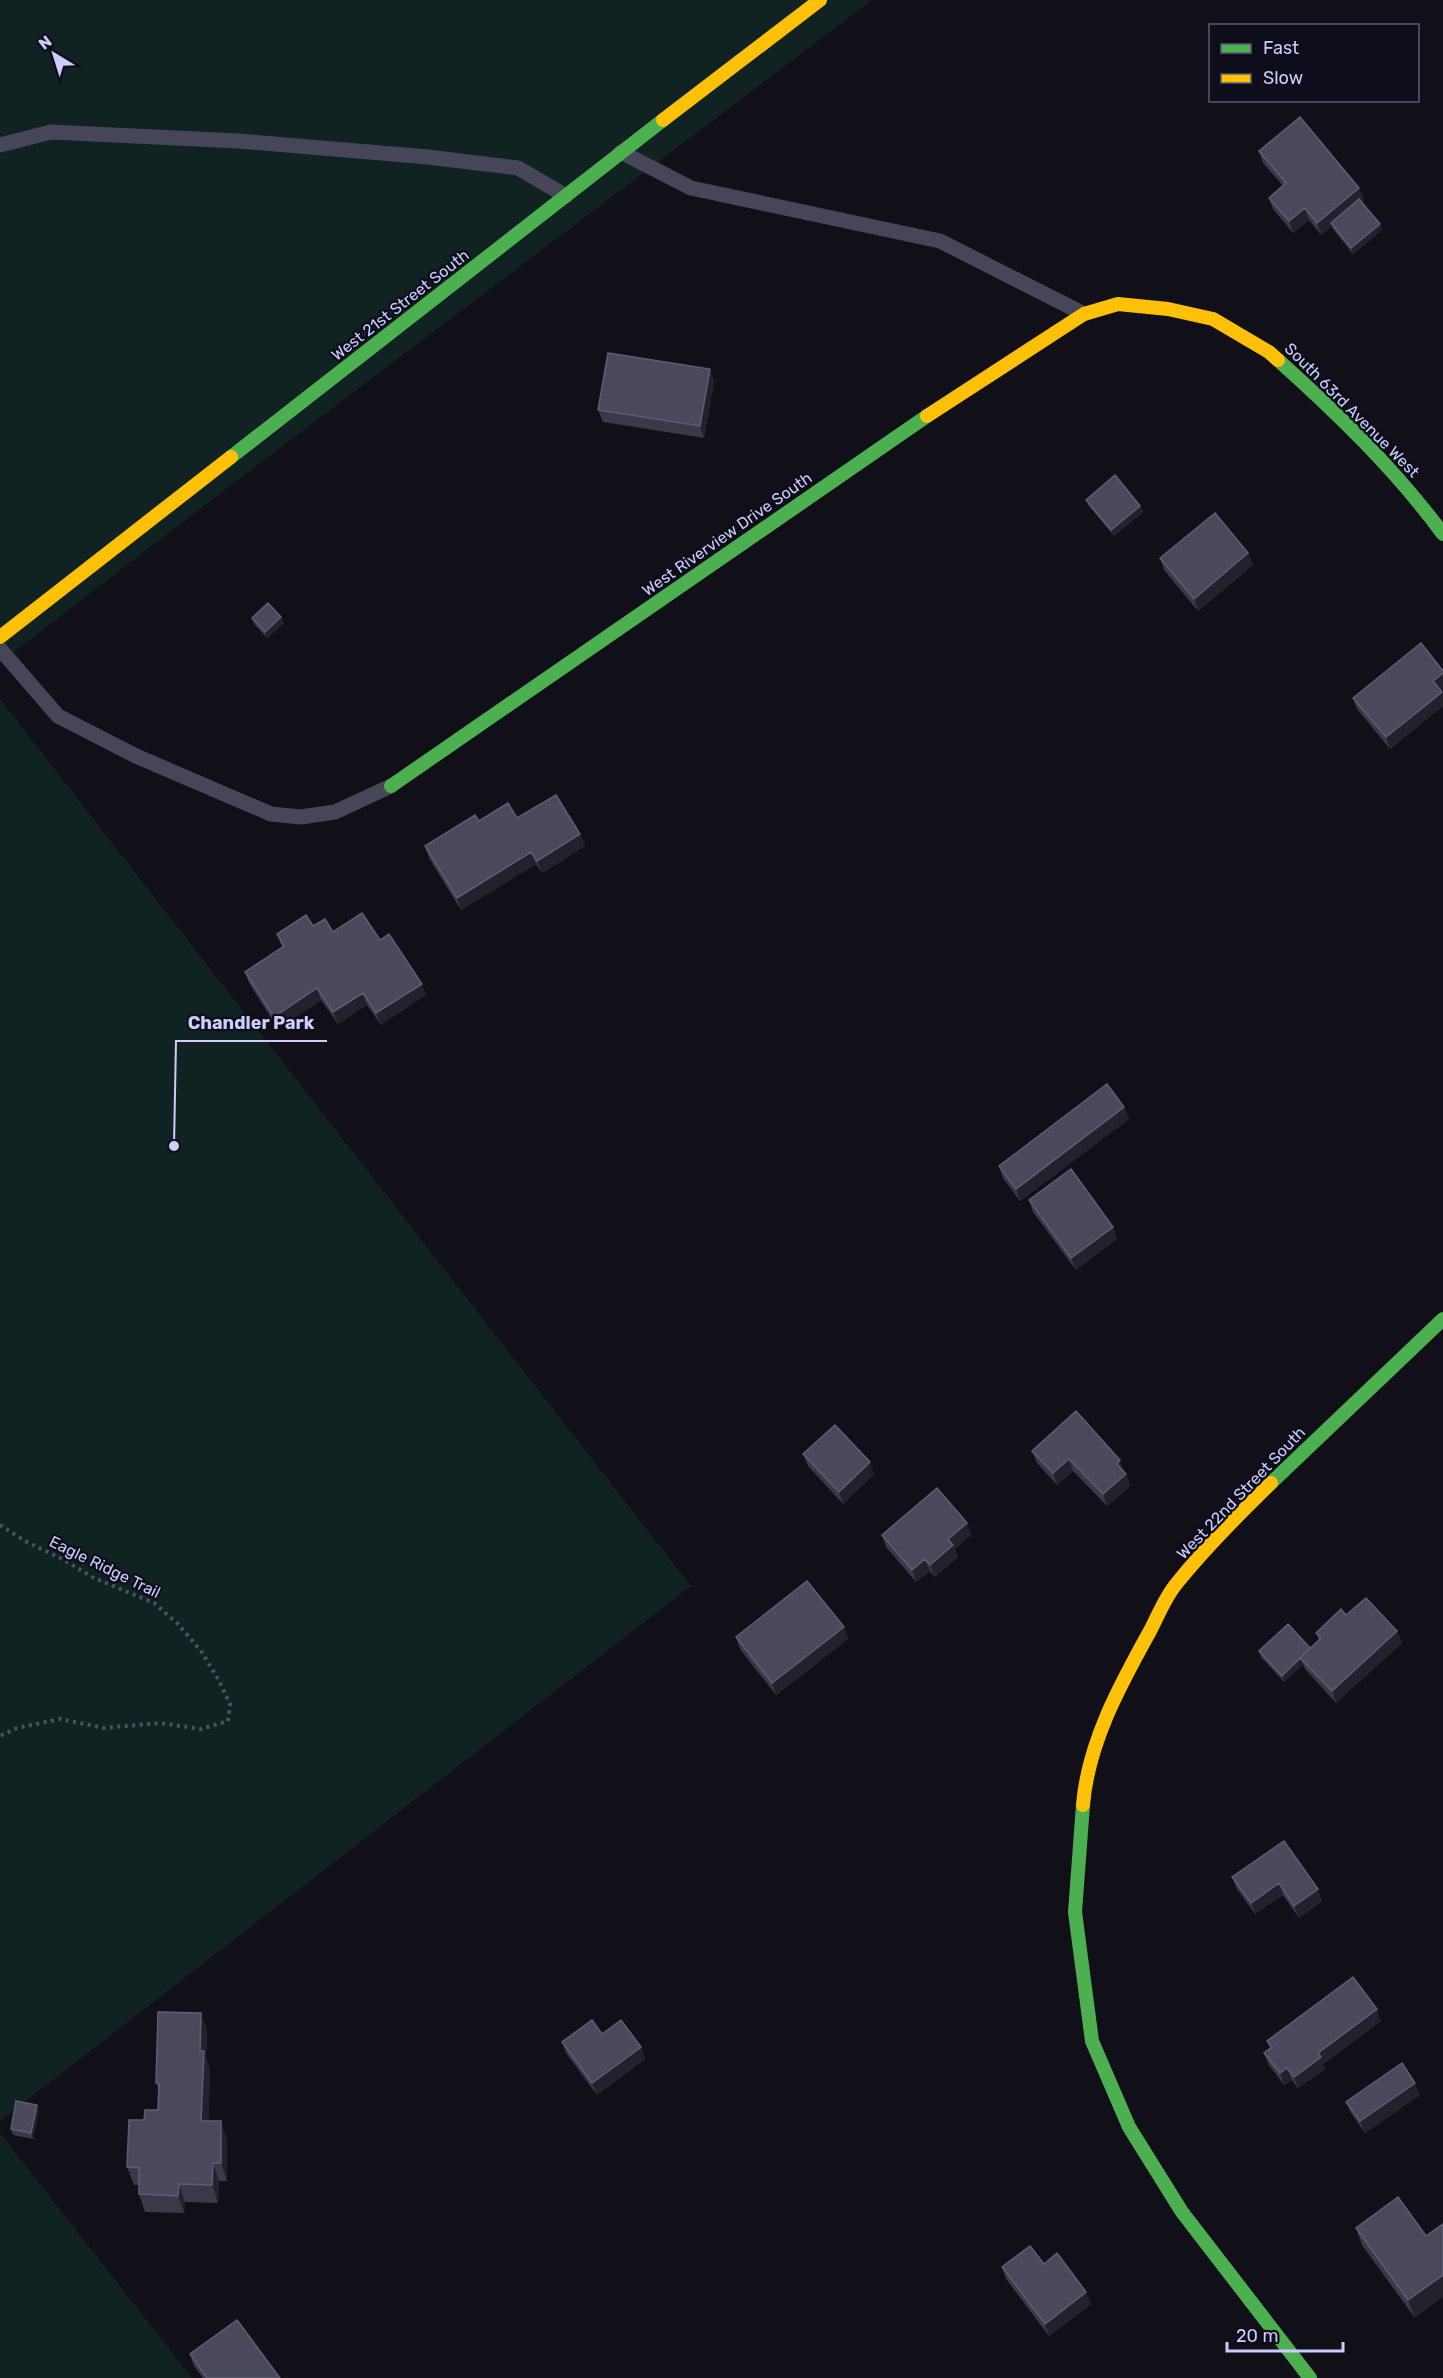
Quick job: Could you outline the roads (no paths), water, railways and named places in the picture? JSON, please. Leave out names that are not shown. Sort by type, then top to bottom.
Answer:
[{"type":"street","name":"West 21st Street South","points":[[0,637],[621,152],[820,0]]},
{"type":"street","name":"South 63rd Avenue West","points":[[1084,314],[1118,304],[1168,309],[1213,319],[1269,352],[1329,406],[1415,496],[1443,534]]},
{"type":"street","name":"West Riverview Drive South","points":[[391,786],[960,393],[1084,314]]},
{"type":"street","name":"West 22nd Street South","points":[[1310,2378],[1182,2212],[1129,2127],[1092,2041],[1075,1912],[1085,1782],[1101,1731],[1121,1683],[1175,1585],[1247,1506],[1443,1319]]},
{"type":"lane","points":[[0,145],[51,132],[238,141],[428,157],[518,168],[566,196]]},
{"type":"lane","points":[[621,152],[691,188],[940,241],[1084,314]]},
{"type":"lane","points":[[0,649],[58,716],[136,756],[271,814],[301,817],[335,812],[391,786]]},
{"type":"place","name":"Chandler Park","points":[[174,1146]]}]
